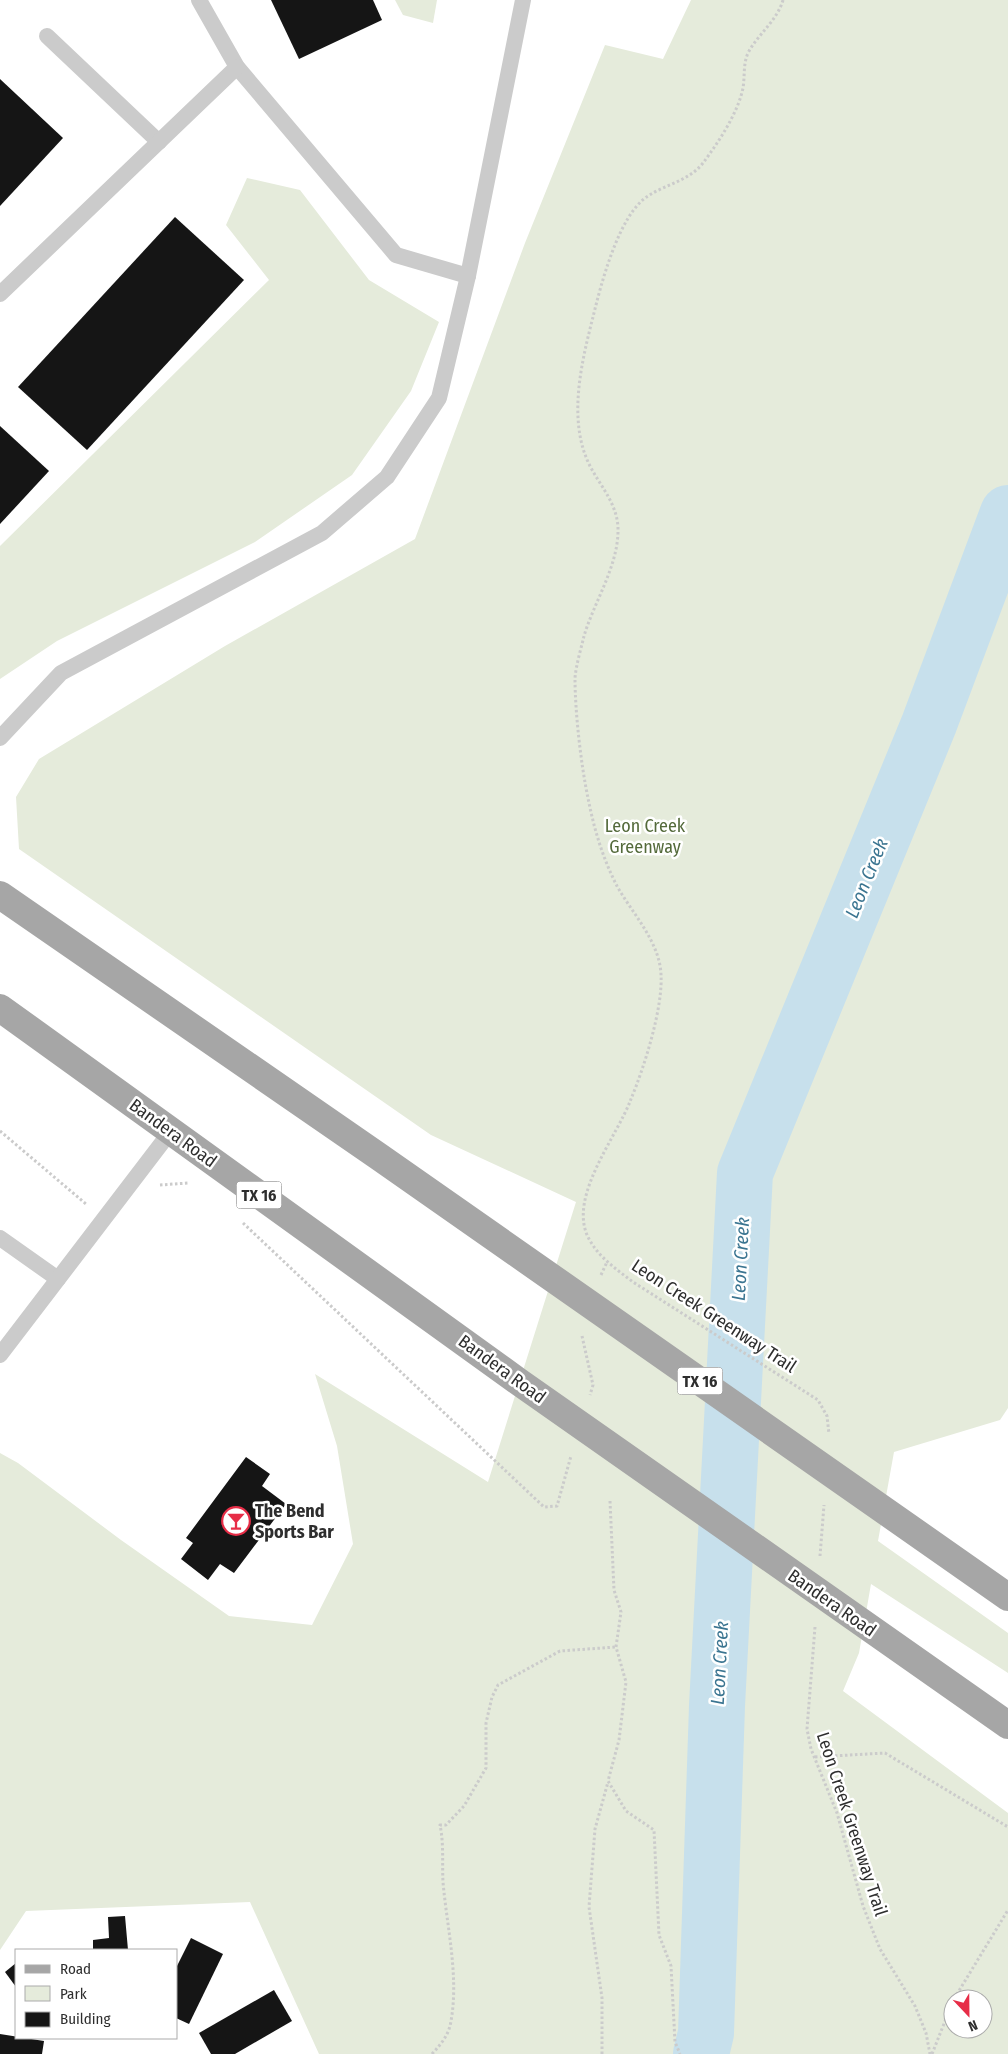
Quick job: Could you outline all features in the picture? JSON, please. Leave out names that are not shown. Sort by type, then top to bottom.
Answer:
[{"type":"main road","name":"TX 16","points":[[0,895],[1008,1597]]},
{"type":"main road","name":"Bandera Road","points":[[0,1008],[519,1382],[1008,1725]]},
{"type":"lane","points":[[199,0],[237,67],[396,255],[468,276]]},
{"type":"lane","points":[[0,738],[61,673],[322,533],[388,477],[439,398],[468,276],[523,0]]},
{"type":"lane","points":[[47,36],[159,142]]},
{"type":"lane","points":[[0,294],[237,67]]},
{"type":"lane","points":[[0,1355],[171,1131]]},
{"type":"lane","points":[[0,1238],[58,1279]]},
{"type":"path","name":"Leon Creek Greenway Trail","points":[[783,0],[779,12],[750,49],[746,59],[743,90],[732,115],[700,167],[684,179],[646,196],[630,215],[607,265],[592,321],[578,390],[579,434],[586,459],[610,497],[618,527],[614,554],[585,634],[575,674],[588,797],[599,845],[616,884],[654,948],[662,974],[656,1018],[631,1100],[590,1181],[582,1213],[587,1236],[606,1262],[633,1282],[790,1380],[818,1400],[827,1416],[829,1435]]},
{"type":"path","points":[[0,1131],[104,1220]]},
{"type":"path","points":[[157,1185],[185,1182],[193,1186]]},
{"type":"path","points":[[238,1217],[544,1507],[557,1506],[573,1450]]},
{"type":"path","points":[[600,1279],[606,1262]]},
{"type":"path","points":[[583,1331],[581,1340],[593,1385],[587,1403]]},
{"type":"path","points":[[820,1565],[824,1495]]},
{"type":"path","points":[[602,2054],[602,1998],[589,1907],[595,1829],[619,1740],[626,1682],[616,1647],[621,1612],[614,1590],[610,1501]]},
{"type":"path","name":"Leon Creek Greenway Trail","points":[[815,1624],[807,1729],[815,1757],[837,1813],[863,1906],[880,1949],[915,2006],[926,2033],[931,2054]]},
{"type":"path","points":[[432,2054],[446,2037],[451,2022],[454,1987],[443,1880],[444,1847],[440,1825],[446,1825],[464,1806],[486,1768],[486,1723],[492,1697],[498,1686],[560,1651],[616,1647]]},
{"type":"path","points":[[815,1757],[884,1753],[1008,1827]]},
{"type":"path","points":[[608,1781],[626,1811],[654,1830],[659,1935],[671,1966],[675,2042],[680,2054]]},
{"type":"path","points":[[961,1989],[1008,1910]]},
{"type":"path","points":[[931,2054],[943,2026]]},
{"type":"green space","points":[[395,0],[437,0],[433,23],[403,15]]},
{"type":"green space","name":"Leon Creek Greenway","points":[[691,0],[1008,0],[1008,1408],[1000,1420],[894,1452],[878,1541],[1008,1633],[1008,1673],[871,1584],[859,1653],[843,1691],[1008,1813],[1008,2054],[319,2054],[250,1902],[26,1911],[0,1950],[0,1453],[18,1463],[121,1540],[229,1616],[312,1625],[353,1544],[337,1446],[315,1374],[488,1482],[576,1202],[431,1135],[19,849],[16,797],[39,759],[225,646],[415,539],[525,243],[605,45],[663,59]]},
{"type":"green space","points":[[247,178],[300,190],[369,280],[439,322],[411,391],[352,475],[255,542],[57,641],[0,679],[0,546],[269,280],[226,225]]},
{"type":"building","points":[[271,0],[373,0],[382,20],[299,59]]},
{"type":"building","points":[[0,79],[63,138],[0,206]]},
{"type":"building","points":[[175,217],[244,280],[87,450],[18,387]]},
{"type":"building","points":[[0,426],[49,471],[0,524]]},
{"type":"building","name":"The Bend Sports Bar","points":[[246,1457],[270,1474],[262,1486],[286,1504],[234,1573],[220,1564],[208,1580],[181,1559],[193,1543],[186,1538]]},
{"type":"building","points":[[125,1916],[128,1949],[93,1949],[93,1940],[109,1938],[108,1917]]},
{"type":"building","points":[[191,1938],[223,1954],[189,2024],[178,2019],[178,1964]]},
{"type":"building","points":[[15,1964],[15,1986],[5,1972]]},
{"type":"building","points":[[274,1990],[292,2021],[235,2054],[211,2054],[199,2033]]},
{"type":"building","points":[[0,2034],[15,2036],[15,2039],[44,2041],[42,2054],[0,2054]]},
{"type":"waterway","name":"Leon Creek","points":[[701,2054],[706,2033],[717,1706],[745,1173],[929,724],[1008,513]]},
{"type":"place","name":"The Bend Sports Bar","points":[[236,1521]]}]
